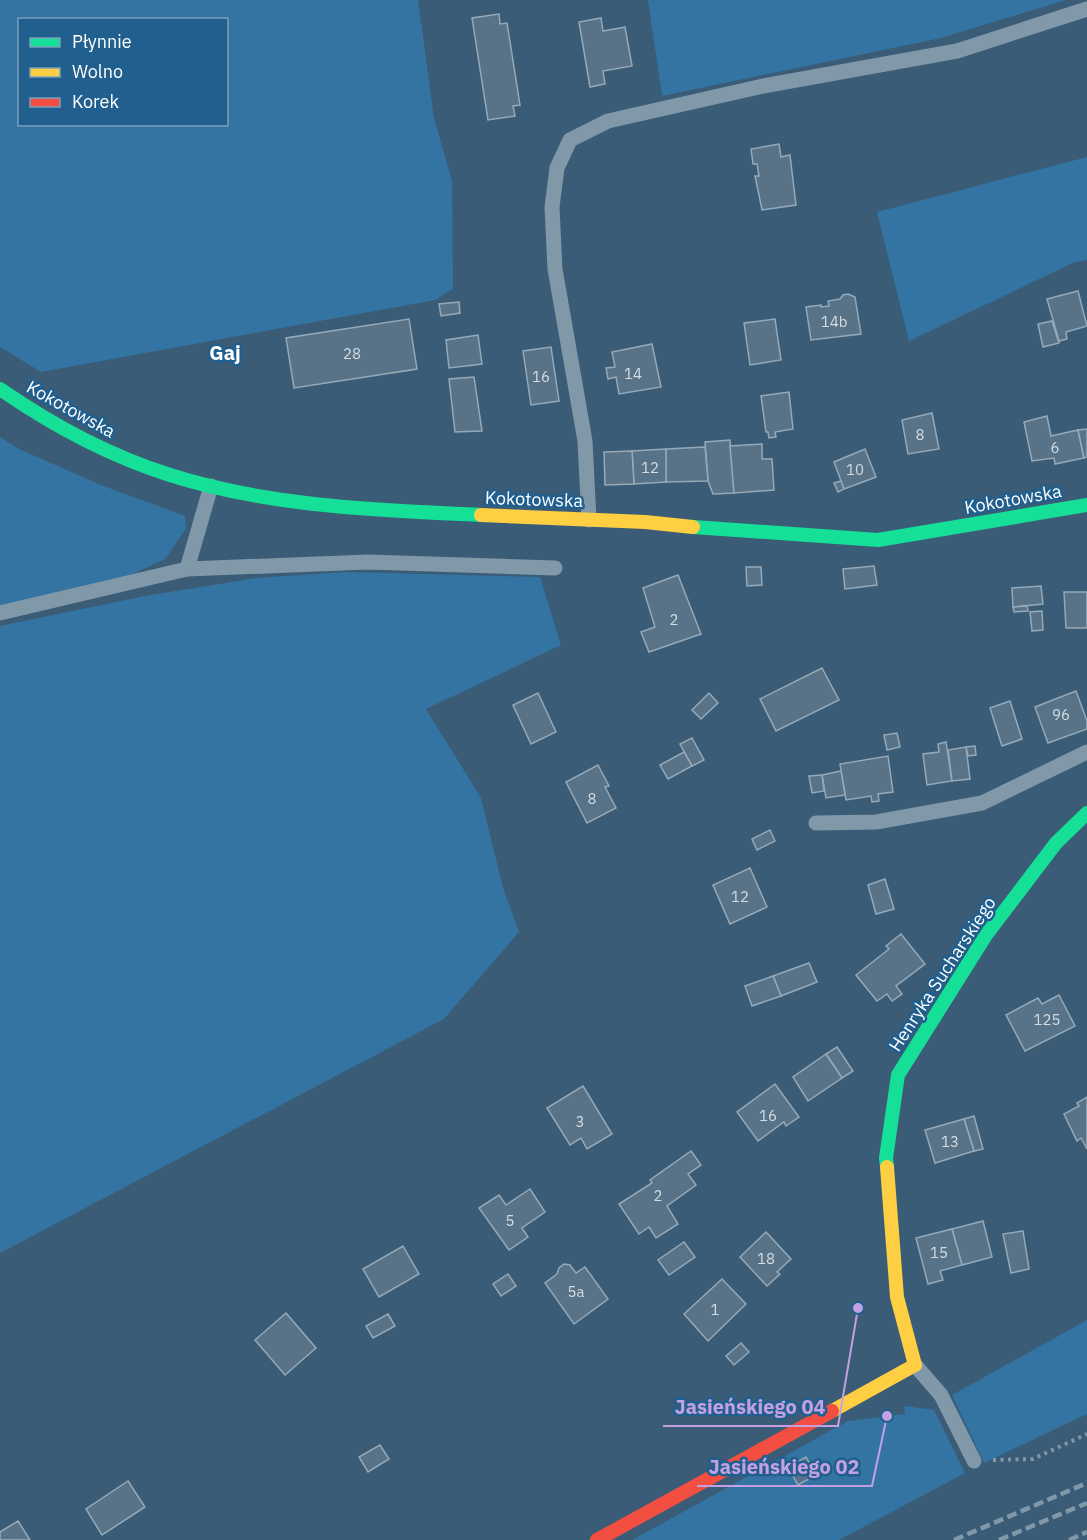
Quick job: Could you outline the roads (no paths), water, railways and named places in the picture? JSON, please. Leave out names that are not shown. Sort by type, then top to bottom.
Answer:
[{"type":"street","name":"Kokotowska","points":[[0,388],[39,416],[126,459],[211,486],[267,498],[328,506],[645,522],[715,531],[878,540],[1087,505]]},
{"type":"street","name":"Henryka Sucharskiego","points":[[915,1365],[897,1297],[886,1158],[898,1075],[986,934],[1056,843],[1087,813]]},
{"type":"street","points":[[597,1540],[915,1365]]},
{"type":"lane","points":[[589,520],[585,441],[555,269],[552,207],[557,168],[570,140],[608,121],[763,86],[957,51],[1087,9]]},
{"type":"lane","points":[[188,569],[211,486]]},
{"type":"lane","points":[[0,614],[188,569],[368,561],[555,568]]},
{"type":"lane","points":[[816,823],[876,822],[982,803],[1087,752]]},
{"type":"lane","points":[[915,1365],[941,1395],[974,1461]]},
{"type":"railway","points":[[954,1540],[1087,1483]]},
{"type":"railway","points":[[999,1540],[1087,1503]]},
{"type":"railway","points":[[1069,1540],[1087,1532]]},
{"type":"place","name":"Jasieńskiego 04","points":[[858,1308]]},
{"type":"place","name":"Jasieńskiego 02","points":[[887,1416]]},
{"type":"district","name":"Gaj","points":[[225,352]]}]
